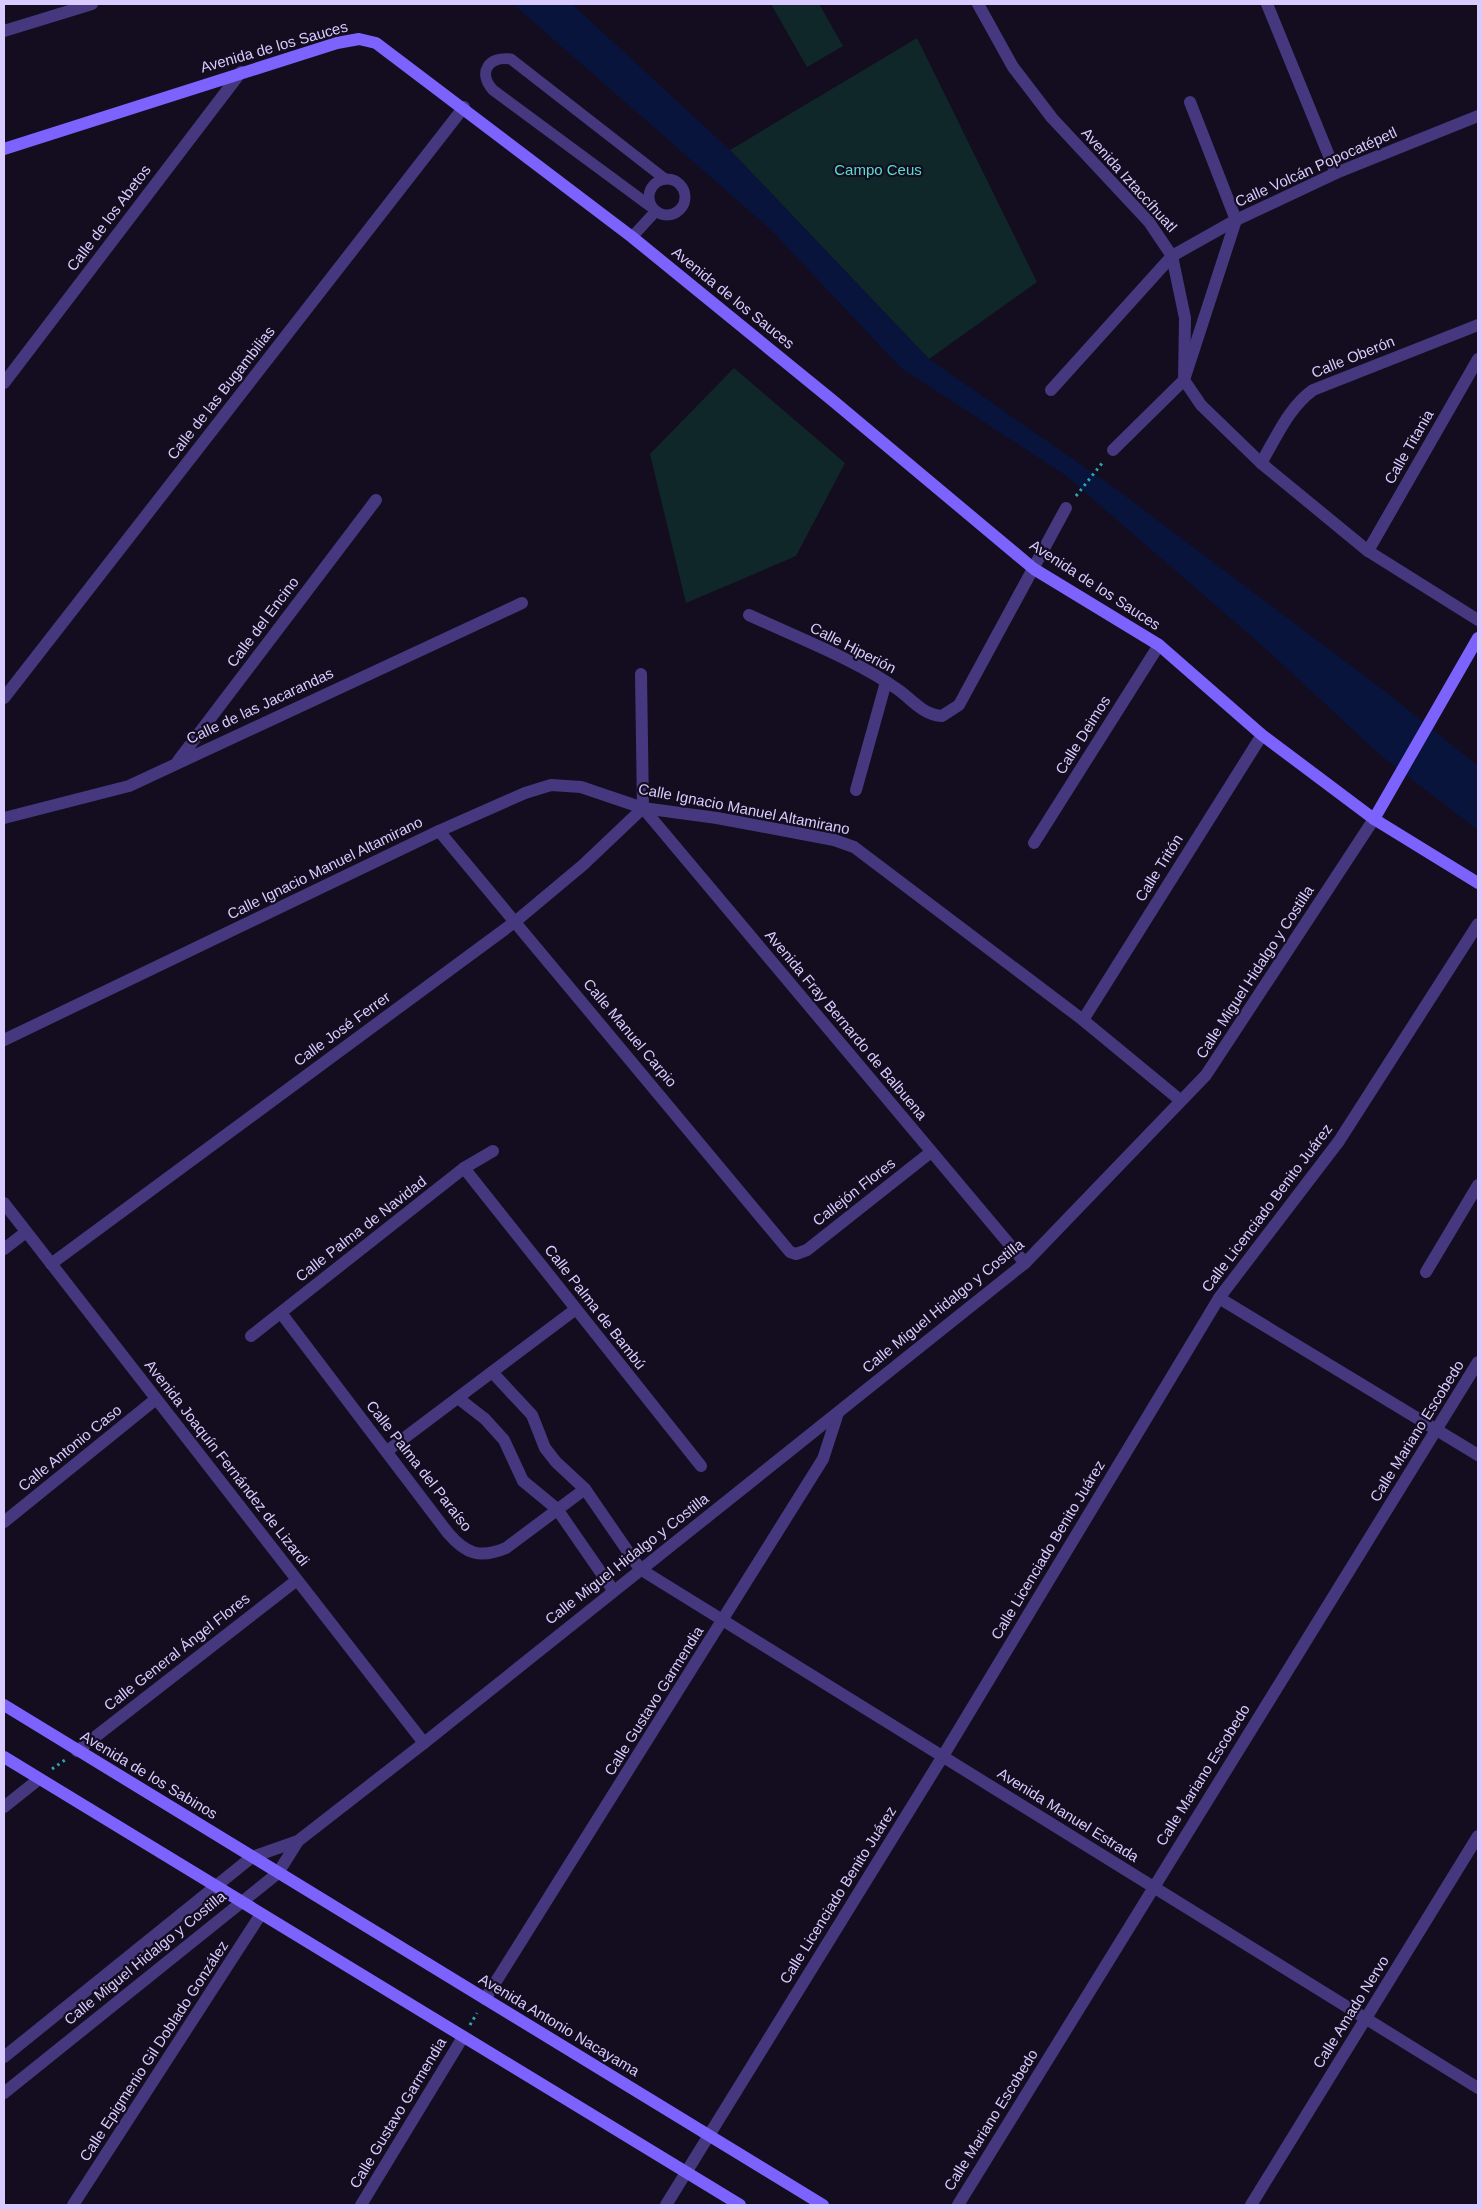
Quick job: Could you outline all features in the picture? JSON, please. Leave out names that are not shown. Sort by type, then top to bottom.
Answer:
[{"type":"main road","name":"Avenida de los Sauces","points":[[4,149],[337,43],[352,39],[365,40],[381,45],[632,237],[832,400],[1034,569],[1159,645],[1262,735],[1374,819],[1478,883]]},
{"type":"main road","name":"Calle Miguel Hidalgo y Costilla","points":[[1374,819],[1393,789],[1478,638]]},
{"type":"main road","name":"Avenida de los Sabinos","points":[[4,1705],[278,1873]]},
{"type":"main road","points":[[4,1757],[740,2205]]},
{"type":"main road","name":"Avenida Antonio Nacayama","points":[[278,1873],[823,2205]]},
{"type":"street","points":[[4,31],[92,4]]},
{"type":"street","name":"Avenida Iztaccíhuatl","points":[[978,4],[1014,66],[1052,118],[1149,222],[1172,256],[1185,318],[1184,380]]},
{"type":"street","points":[[1267,4],[1336,173]]},
{"type":"street","name":"Calle de los Abetos","points":[[4,383],[241,72]]},
{"type":"street","points":[[1112,450],[1184,380],[1236,220],[1190,102]]},
{"type":"street","name":"Calle de las Bugambilias","points":[[4,698],[464,108]]},
{"type":"street","name":"Calle Volcán Popocatépetl","points":[[1051,390],[1172,256],[1236,220],[1336,173],[1478,116]]},
{"type":"street","name":"Calle Oberón","points":[[1261,463],[1291,412],[1313,390],[1478,325]]},
{"type":"street","name":"Calle Titania","points":[[1368,551],[1478,359]]},
{"type":"street","points":[[1184,380],[1201,405],[1261,463],[1368,551],[1478,620]]},
{"type":"street","name":"Calle del Encino","points":[[177,763],[376,500]]},
{"type":"street","points":[[1034,569],[1066,508]]},
{"type":"street","name":"Calle Hiperión","points":[[749,615],[886,682],[931,714],[942,716],[953,711],[959,705],[1034,569]]},
{"type":"street","name":"Calle de las Jacarandas","points":[[4,818],[129,786],[522,603]]},
{"type":"street","name":"Calle Deimos","points":[[1034,843],[1159,645]]},
{"type":"street","points":[[641,674],[643,808]]},
{"type":"street","points":[[856,790],[886,682]]},
{"type":"street","name":"Calle Tritón","points":[[1083,1020],[1262,735]]},
{"type":"street","name":"Calle Ignacio Manuel Altamirano","points":[[4,1040],[439,831],[525,793],[551,785],[581,787],[643,808],[717,818],[834,840],[854,848],[1083,1020],[1180,1100]]},
{"type":"street","name":"Calle José Ferrer","points":[[51,1264],[516,921],[583,864],[643,808]]},
{"type":"street","name":"Avenida Fray Bernardo de Balbuena","points":[[643,808],[1024,1263]]},
{"type":"street","name":"Calle Miguel Hidalgo y Costilla","points":[[4,2057],[252,1857],[298,1841],[424,1743],[1024,1263],[1206,1075],[1225,1049],[1374,819]]},
{"type":"street","name":"Calle Manuel Carpio","points":[[439,831],[516,921],[790,1252],[796,1254]]},
{"type":"street","name":"Calle Licenciado Benito Juárez","points":[[666,2205],[943,1756],[1219,1298],[1340,1141],[1478,924]]},
{"type":"street","name":"Calle Palma de Navidad","points":[[251,1336],[464,1168],[493,1151]]},
{"type":"street","name":"Callejón Flores","points":[[796,1254],[808,1250],[932,1152]]},
{"type":"street","name":"Calle Palma de Bambú","points":[[464,1168],[701,1466]]},
{"type":"street","points":[[1426,1272],[1478,1185]]},
{"type":"street","name":"Avenida Joaquín Fernández de Lizardi","points":[[4,1204],[424,1743]]},
{"type":"street","points":[[4,1249],[26,1232]]},
{"type":"street","points":[[1219,1298],[1478,1455]]},
{"type":"street","points":[[386,1451],[576,1309]]},
{"type":"street","name":"Calle Palma del Paraíso","points":[[281,1313],[448,1533],[463,1548],[473,1553],[492,1554],[506,1548],[585,1489]]},
{"type":"street","name":"Calle Mariano Escobedo","points":[[958,2205],[1478,1362]]},
{"type":"street","points":[[492,1372],[532,1415],[550,1455],[585,1489],[640,1569]]},
{"type":"street","points":[[458,1398],[495,1429],[508,1448],[523,1481],[557,1509],[613,1590]]},
{"type":"street","name":"Calle Antonio Caso","points":[[4,1522],[156,1399]]},
{"type":"street","name":"Calle Gustavo Garmendia","points":[[485,1999],[724,1621],[823,1459],[838,1413]]},
{"type":"street","name":"Avenida Manuel Estrada","points":[[640,1569],[1478,2088]]},
{"type":"street","name":"Calle General Ángel Flores","points":[[78,1751],[296,1580]]},
{"type":"street","points":[[4,1806],[39,1779]]},
{"type":"street","name":"Calle Amado Nervo","points":[[1251,2205],[1478,1836]]},
{"type":"street","name":"Calle Miguel Hidalgo y Costilla","points":[[4,2093],[278,1873],[298,1841]]},
{"type":"street","name":"Calle Epigmenio Gil Doblado González","points":[[73,2205],[261,1914]]},
{"type":"street","name":"Calle Gustavo Garmendia","points":[[361,2205],[463,2037]]},
{"type":"lane","points":[[632,237],[652,209],[649,192],[658,181],[672,179],[683,188],[684,203],[681,209],[668,216],[652,209],[493,90],[486,77],[486,70],[491,62],[500,58],[511,59],[665,179]]},
{"type":"path","points":[[1066,508],[1112,450]]},
{"type":"path","points":[[39,1779],[78,1751]]},
{"type":"path","points":[[463,2037],[485,1999]]},
{"type":"green space","points":[[771,4],[819,4],[843,46],[807,67]]},
{"type":"green space","name":"Campo Ceus","points":[[917,38],[1037,282],[929,359],[730,150]]},
{"type":"green space","points":[[734,368],[845,463],[796,556],[686,603],[650,454]]},
{"type":"water","points":[[513,4],[572,4],[730,150],[929,359],[1116,489],[1386,692],[1478,766],[1478,830],[1380,755],[1266,649],[1065,475],[901,368],[771,230]]}]
